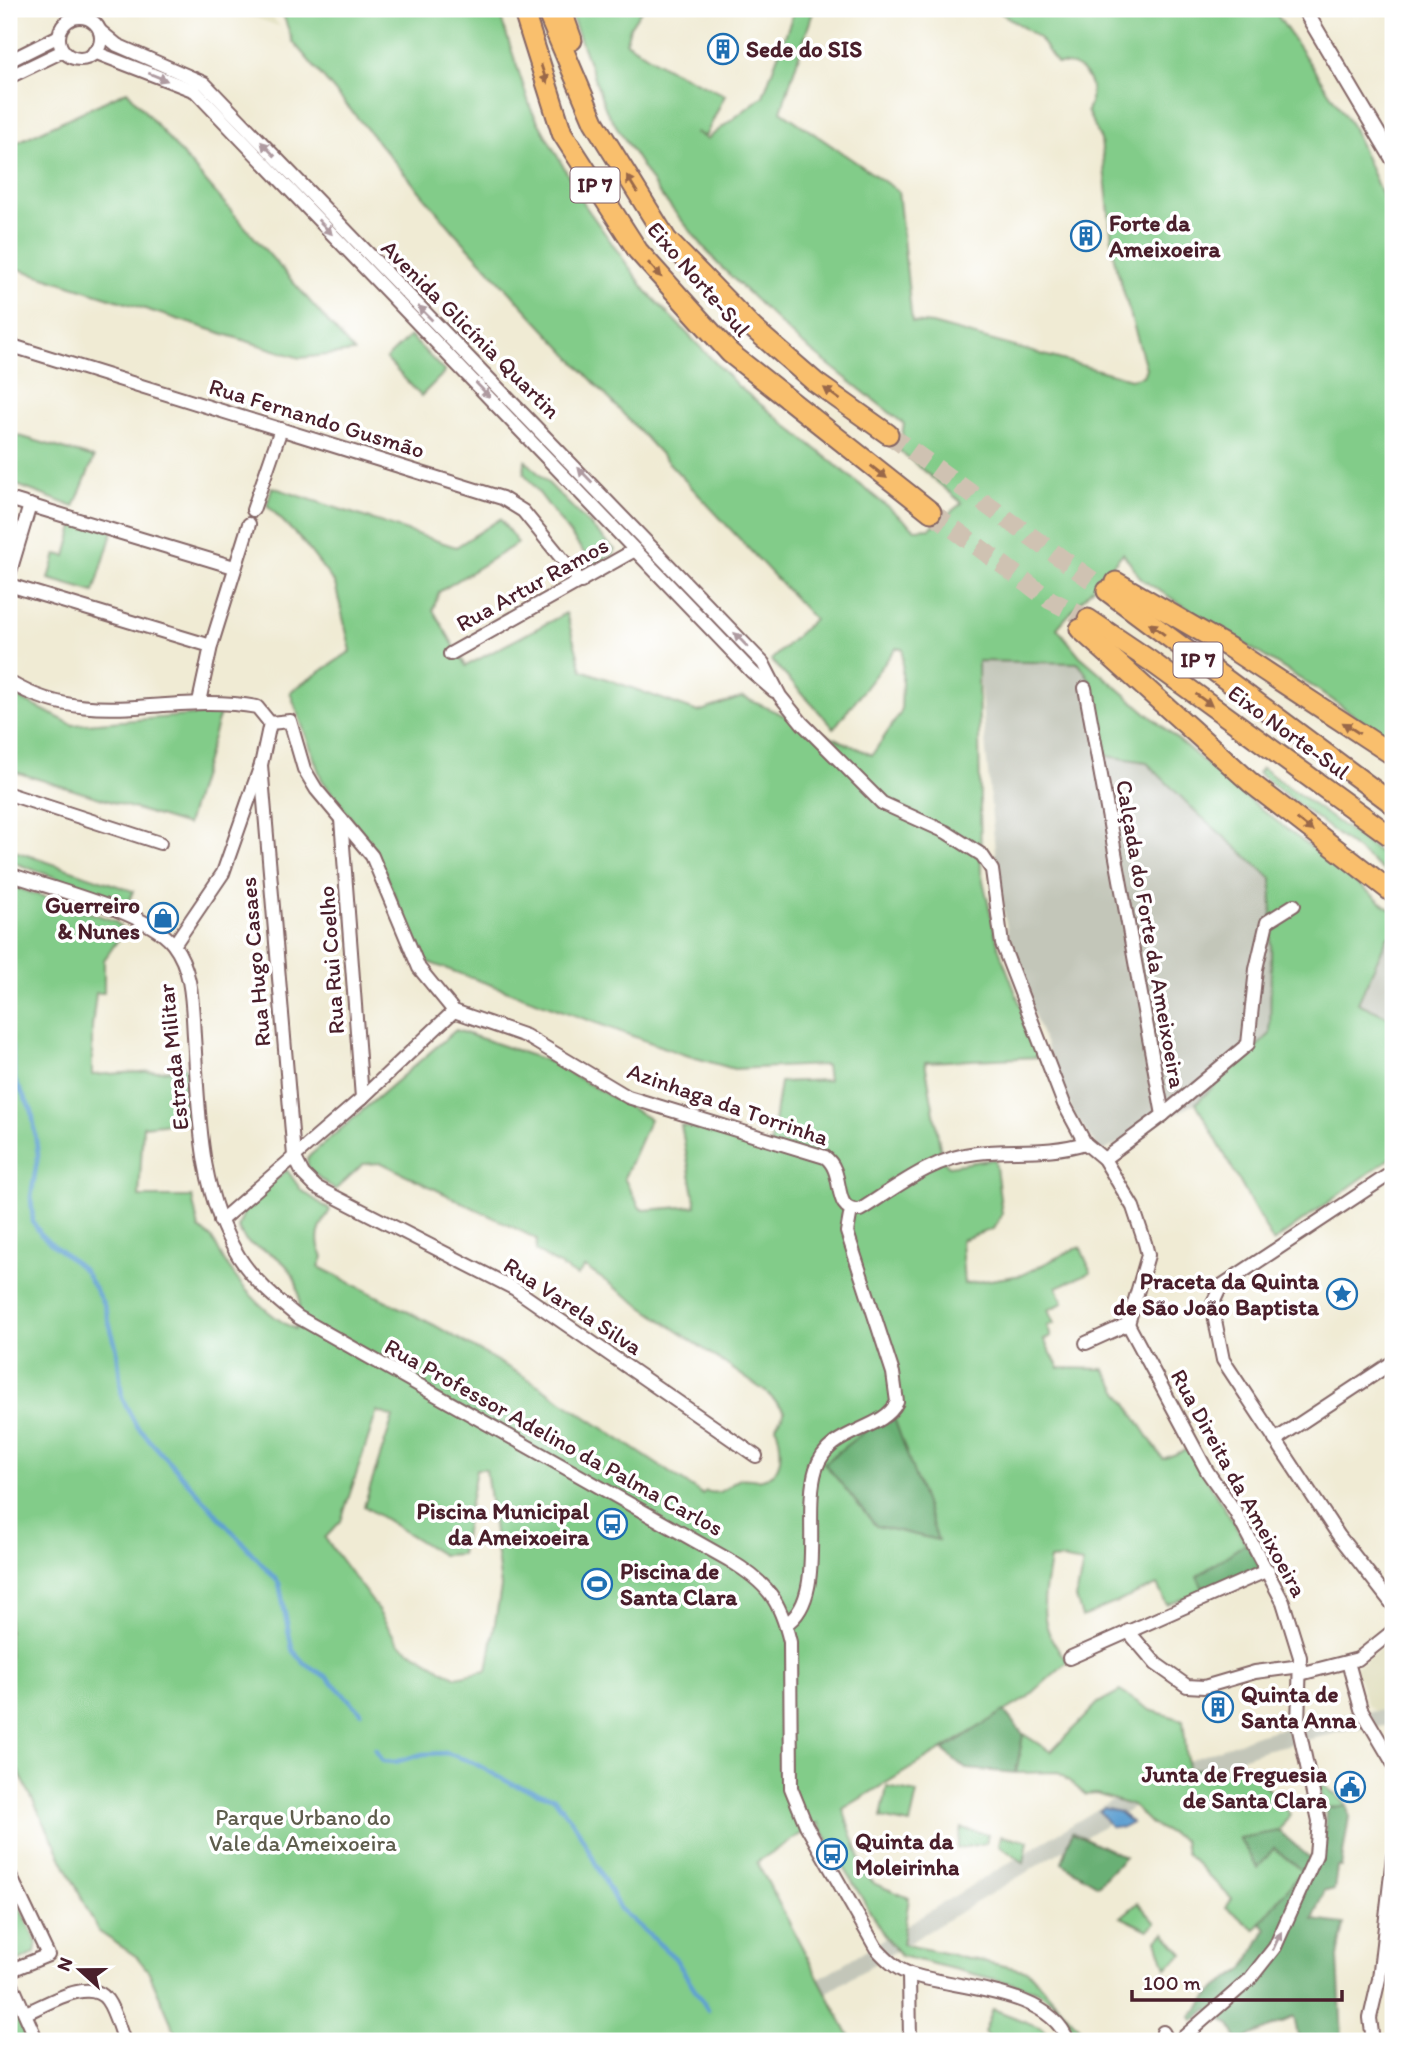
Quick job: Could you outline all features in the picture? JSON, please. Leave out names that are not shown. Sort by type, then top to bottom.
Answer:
[{"type":"highway","name":"Eixo Norte-Sul","points":[[523,9],[562,133],[638,251],[730,353],[930,512]]},
{"type":"highway","name":"Eixo Norte-Sul","points":[[546,9],[594,122],[667,240],[754,329],[815,382],[888,434]]},
{"type":"highway","points":[[561,9],[585,74],[594,122]]},
{"type":"highway","name":"Eixo Norte-Sul","points":[[1393,755],[1230,648],[1112,587],[1289,729],[1393,804]]},
{"type":"highway","name":"Eixo Norte-Sul","points":[[1393,838],[1149,660],[1084,624],[1251,783],[1393,893]]},
{"type":"street","points":[[1304,9],[1392,155]]},
{"type":"street","points":[[73,13],[93,21],[100,31],[100,44],[94,52],[80,59],[63,51],[59,36],[63,25],[73,13]]},
{"type":"street","name":"Avenida Glicínia Quartin","points":[[100,31],[117,45],[190,74],[225,102],[763,663],[780,696]]},
{"type":"street","points":[[9,61],[59,36]]},
{"type":"street","points":[[9,77],[63,51]]},
{"type":"street","name":"Avenida Glicínia Quartin","points":[[94,52],[195,91],[881,803],[946,832],[982,855],[992,870],[1002,944],[1064,1104],[1085,1143]]},
{"type":"street","name":"Rua Fernando Gusmão","points":[[9,345],[502,498],[523,511],[581,582]]},
{"type":"street","points":[[253,510],[281,429]]},
{"type":"street","points":[[9,499],[234,567]]},
{"type":"street","points":[[9,575],[30,505]]},
{"type":"street","points":[[199,702],[211,646],[249,524]]},
{"type":"street","name":"Rua Artur Ramos","points":[[450,654],[635,550]]},
{"type":"street","points":[[9,585],[211,646]]},
{"type":"street","points":[[9,682],[46,701],[99,710],[229,702],[257,707],[270,723]]},
{"type":"street","name":"Calçada do Forte da Ameixoeira","points":[[1085,688],[1163,1115],[1104,1159]]},
{"type":"street","points":[[220,1221],[362,1098],[454,1011],[419,968],[372,856],[304,769],[290,721],[270,723]]},
{"type":"street","points":[[9,874],[142,921],[174,944],[223,873],[261,765],[270,723]]},
{"type":"street","name":"Rua Hugo Casaes","points":[[261,765],[294,1156]]},
{"type":"street","points":[[9,794],[160,844]]},
{"type":"street","name":"Rua Rui Coelho","points":[[341,819],[362,1098]]},
{"type":"street","points":[[1163,1115],[1248,1044],[1255,969],[1267,922],[1294,905]]},
{"type":"street","name":"Estrada Militar","points":[[174,944],[191,986],[200,1117],[210,1189],[220,1221]]},
{"type":"street","name":"Azinhaga da Torrinha","points":[[454,1011],[526,1036],[628,1097],[825,1157],[838,1172],[840,1196],[844,1206],[851,1210]]},
{"type":"street","points":[[786,1624],[796,1617],[804,1606],[809,1586],[810,1510],[816,1470],[821,1458],[834,1442],[888,1413],[897,1402],[893,1373],[848,1233],[851,1210],[860,1210],[919,1173],[974,1153],[1067,1148],[1085,1143],[1104,1159],[1133,1207],[1148,1255],[1128,1324],[1086,1343]]},
{"type":"street","name":"Rua Varela Silva","points":[[294,1156],[303,1174],[316,1187],[515,1289],[756,1456]]},
{"type":"street","points":[[1393,1172],[1222,1286],[1215,1295],[1213,1316],[1223,1360],[1339,1536],[1393,1605]]},
{"type":"street","name":"Rua Professor Adelino da Palma Carlos","points":[[220,1221],[239,1258],[251,1273],[298,1317],[751,1573],[773,1594],[786,1624],[791,1670],[789,1773],[796,1804],[876,1948],[890,1963],[909,1973],[1028,2003],[1048,2017],[1068,2041]]},
{"type":"street","name":"Rua Direita da Ameixoeira","points":[[1128,1324],[1207,1471],[1235,1511],[1283,1602],[1300,1670],[1298,1725],[1319,1821],[1316,1855],[1275,1947],[1265,1962],[1179,2041]]},
{"type":"street","points":[[1275,1440],[1393,1362]]},
{"type":"street","points":[[1069,1658],[1268,1570]]},
{"type":"street","points":[[1128,1631],[1156,1664],[1187,1686],[1204,1688],[1255,1672],[1300,1670],[1348,1661],[1368,1654],[1393,1631]]},
{"type":"street","points":[[1348,1661],[1361,1709],[1393,1762]]},
{"type":"street","points":[[1373,2041],[1370,2018],[1379,1979],[1393,1856]]},
{"type":"street","points":[[9,1873],[48,1955],[9,1971]]},
{"type":"street","points":[[909,1973],[910,2041]]},
{"type":"street","points":[[1379,1979],[1393,1983]]},
{"type":"street","points":[[10,1986],[26,2013],[37,2041]]},
{"type":"street","points":[[26,2013],[81,1990],[94,1991],[107,1999],[124,2041]]},
{"type":"shaded area","points":[[226,9],[267,9],[280,27],[240,12]]},
{"type":"shaded area","points":[[978,661],[1079,662],[1090,680],[1107,756],[1146,762],[1196,812],[1272,879],[1270,1034],[1196,1103],[1102,1152],[1074,1115],[1012,960],[996,862]]},
{"type":"shaded area","points":[[1388,935],[1393,938],[1393,1019],[1358,1003]]},
{"type":"shaded area","points":[[1393,1639],[1393,1730],[1367,1704],[1355,1668]]},
{"type":"shaded area","points":[[1393,1709],[1393,1725],[1341,1732],[1265,1750],[1218,1766],[1156,1794],[793,2013],[721,2041],[785,1999],[1119,1796],[1180,1764],[1260,1734],[1338,1715]]},
{"type":"green space","name":"Parque Urbano do Vale da Ameixoeira","points":[[281,9],[498,9],[531,109],[586,207],[647,292],[738,386],[915,529],[930,528],[962,503],[899,450],[904,424],[795,338],[717,263],[659,193],[606,110],[569,9],[642,9],[630,27],[626,42],[665,67],[725,95],[705,137],[695,132],[707,139],[763,96],[795,9],[814,9],[781,111],[898,191],[912,322],[932,324],[1131,379],[1143,376],[1146,368],[1114,259],[1101,140],[1087,111],[1090,85],[1082,71],[1067,64],[1057,64],[1039,38],[995,9],[1273,9],[1352,126],[1393,221],[1393,742],[1318,690],[1141,579],[1123,553],[1057,628],[1080,656],[1243,795],[1393,911],[1393,938],[1388,936],[1358,1003],[1393,1019],[1393,1156],[1273,1242],[1196,1103],[1270,1034],[1272,879],[1196,812],[1146,762],[1107,756],[1090,680],[1079,663],[978,661],[981,872],[999,949],[1040,1057],[925,1062],[942,1159],[949,1166],[995,1159],[1002,1214],[993,1229],[961,1240],[964,1284],[1022,1275],[1080,1246],[1091,1272],[1057,1287],[1063,1303],[1048,1310],[1054,1323],[1047,1326],[1051,1337],[1044,1340],[1059,1368],[1104,1369],[1163,1459],[1188,1449],[1246,1543],[1198,1576],[1204,1591],[1167,1605],[1157,1585],[1082,1617],[1076,1598],[1083,1563],[1050,1560],[1044,1601],[1046,1625],[1058,1649],[1068,1661],[1027,1698],[843,1809],[866,1876],[875,1884],[909,1898],[902,1944],[1028,1971],[1091,2041],[1082,2041],[1053,2002],[1034,1989],[901,1956],[883,1934],[818,1823],[757,1862],[852,2041],[179,2041],[149,1972],[137,1957],[98,1931],[9,1752],[9,885],[115,921],[124,931],[104,960],[104,993],[96,993],[92,1027],[92,1075],[173,1070],[173,1064],[181,1064],[189,1071],[191,1121],[143,1126],[139,1197],[192,1197],[199,1229],[214,1242],[242,1286],[276,1318],[295,1329],[299,1296],[293,1276],[280,1260],[248,1242],[238,1228],[247,1203],[287,1170],[301,1190],[330,1210],[318,1238],[323,1257],[319,1267],[434,1325],[532,1381],[702,1494],[706,1491],[721,1491],[740,1479],[770,1476],[779,1464],[776,1426],[785,1411],[766,1392],[585,1267],[577,1276],[536,1251],[537,1239],[382,1163],[363,1164],[335,1190],[308,1169],[307,1158],[456,1030],[548,1061],[650,1119],[624,1178],[640,1208],[644,1210],[696,1206],[681,1125],[770,1148],[780,1082],[828,1080],[826,1065],[734,1069],[682,1054],[422,960],[375,849],[322,780],[290,692],[351,651],[335,584],[303,542],[267,505],[272,487],[456,547],[500,519],[518,543],[439,592],[433,610],[466,666],[566,613],[582,670],[698,712],[743,697],[872,755],[901,712],[903,649],[896,648],[834,728],[771,660],[814,619],[456,234],[293,42]],"holes":[[[377,1411],[393,1417],[364,1506],[442,1555],[461,1554],[476,1469],[486,1469],[501,1587],[487,1671],[455,1677],[398,1643],[374,1604],[325,1538],[341,1521]]]},
{"type":"green space","points":[[127,91],[354,352],[300,358],[9,266],[9,146]]},
{"type":"green space","points":[[410,336],[445,372],[421,396],[386,359]]},
{"type":"green space","points":[[9,433],[94,458],[74,507],[9,482]]},
{"type":"green space","points":[[525,460],[615,550],[614,554],[597,563],[591,562],[524,473]]},
{"type":"green space","points":[[76,519],[113,530],[94,592],[49,579],[56,554],[66,556]]},
{"type":"green space","points":[[9,693],[73,725],[220,713],[187,825],[9,770]]},
{"type":"green space","points":[[1262,768],[1393,862],[1393,878],[1258,773]]},
{"type":"green space","points":[[9,849],[133,891],[128,903],[9,861]]},
{"type":"green space","points":[[882,1418],[894,1418],[938,1540],[876,1526],[824,1463]]},
{"type":"green space","points":[[1246,1543],[1261,1568],[1204,1591],[1197,1576]]},
{"type":"green space","points":[[1120,1691],[1150,1710],[1183,1720],[1188,1770],[1246,1764],[1290,1814],[1279,1831],[1239,1839],[1258,1867],[1274,1848],[1302,1871],[1255,1930],[1226,1907],[1232,1899],[1186,1853],[1184,1840],[1152,1825],[1133,1806],[1096,1794],[1086,1795],[1058,1772],[1016,1773],[1023,1734],[1051,1752],[1098,1703]]},
{"type":"green space","points":[[1004,1711],[1023,1734],[1016,1773],[966,1769],[943,1750]]},
{"type":"green space","points":[[1317,1779],[1347,1805],[1345,1808],[1326,1808]]},
{"type":"green space","points":[[887,1787],[917,1793],[910,1824],[881,1818]]},
{"type":"green space","points":[[1347,1805],[1349,1817],[1341,1867],[1337,1867],[1334,1890],[1325,1890],[1313,1920],[1344,1924],[1338,1957],[1342,2041],[1299,2041],[1294,2017],[1238,2041],[1230,2025],[1208,2009],[1194,2021],[1191,2017],[1216,1988],[1244,1969],[1266,1929],[1261,1922],[1302,1871],[1274,1848],[1258,1868],[1239,1838],[1279,1831],[1310,1858],[1324,1850],[1326,1808]]},
{"type":"green space","points":[[961,1828],[988,1834],[986,1843],[957,1849]]},
{"type":"green space","points":[[1072,1832],[1125,1857],[1098,1885],[1062,1863]]},
{"type":"green space","points":[[1001,1836],[1028,1841],[1024,1863],[999,1845]]},
{"type":"green space","points":[[9,1885],[37,1943],[35,1953],[12,1965],[9,1959]]},
{"type":"green space","points":[[1138,1903],[1156,1923],[1148,1930],[1121,1917]]},
{"type":"green space","points":[[1165,1933],[1183,1954],[1166,1968],[1157,1940]]},
{"type":"green space","points":[[993,2009],[1042,2028],[1053,2041],[991,2041],[984,2032]]},
{"type":"green space","points":[[16,2012],[27,2041],[9,2041],[9,2015]]},
{"type":"water","points":[[1103,1808],[1119,1812],[1132,1823],[1123,1828],[1110,1826],[1099,1811]]},
{"type":"waterway","points":[[9,1030],[15,1081],[32,1111],[38,1155],[31,1197],[33,1222],[42,1236],[84,1270],[104,1305],[117,1350],[122,1398],[136,1425],[279,1583],[292,1649],[304,1663],[328,1678],[361,1712]]},
{"type":"waterway","points":[[375,1749],[383,1761],[395,1762],[423,1754],[447,1753],[472,1762],[512,1784],[554,1798],[576,1826],[619,1908],[675,1958],[708,2010]]},
{"type":"tunnel","points":[[888,434],[1107,591]]},
{"type":"tunnel","points":[[931,512],[1050,600],[1088,619]]},
{"type":"place","name":"Sede do SIS","points":[[723,49]]},
{"type":"place","name":"Forte da Ameixoeira","points":[[1086,236]]},
{"type":"place","name":"Guerreiro & Nunes","points":[[163,918]]},
{"type":"place","name":"Praceta da Quinta de São João Baptista","points":[[1342,1294]]},
{"type":"place","name":"Piscina Municipal da Ameixoeira","points":[[612,1524]]},
{"type":"place","name":"Piscina de Santa Clara","points":[[597,1584]]},
{"type":"place","name":"Quinta de Santa Anna","points":[[1218,1707]]},
{"type":"place","name":"Junta de Freguesia de Santa Clara","points":[[1350,1787]]},
{"type":"place","name":"Quinta da Moleirinha","points":[[832,1854]]}]
